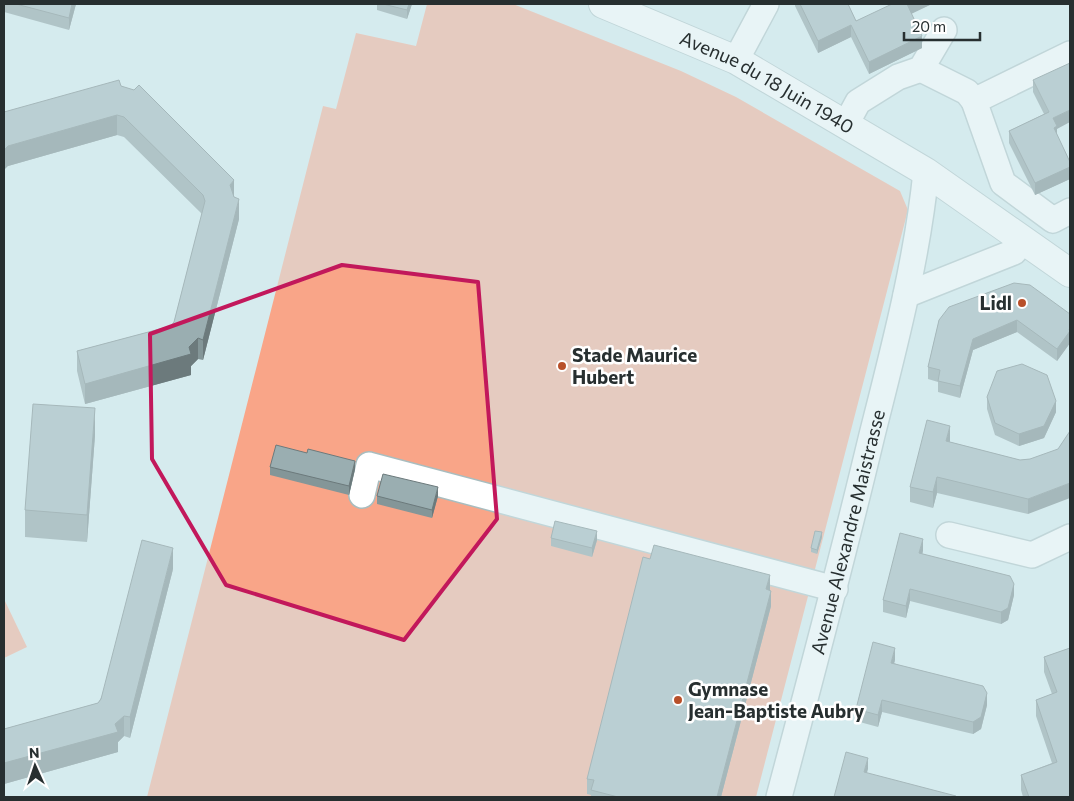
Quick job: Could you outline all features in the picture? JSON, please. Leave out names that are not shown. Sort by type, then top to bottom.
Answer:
[{"type":"main road","name":"Avenue du 18 Juin 1940","points":[[603,4],[736,60],[926,172],[1070,273]]},
{"type":"street","points":[[736,60],[766,4]]},
{"type":"street","points":[[846,124],[858,102],[898,76],[921,69],[944,30]]},
{"type":"street","points":[[974,101],[1070,54]]},
{"type":"street","points":[[921,69],[967,92],[974,101],[1003,183],[1062,216]]},
{"type":"street","name":"Avenue Alexandre Maistrasse","points":[[779,797],[835,589],[906,295],[922,206],[926,172]]},
{"type":"street","points":[[906,295],[1014,252],[1022,241]]},
{"type":"street","points":[[362,495],[369,465],[835,589]]},
{"type":"street","points":[[948,535],[1032,555],[1070,537]]},
{"type":"highlighted area","points":[[342,265],[478,282],[497,519],[404,640],[226,585],[152,459],[150,334]]},
{"type":"shaded area","name":"Stade Maurice Hubert","points":[[427,4],[513,4],[681,71],[736,97],[900,191],[908,210],[756,797],[147,797],[323,106],[336,109],[356,33],[416,46]]},
{"type":"shaded area","points":[[4,599],[27,647],[4,658]]},
{"type":"building","points":[[16,4],[72,4],[69,18]]},
{"type":"building","points":[[383,4],[409,4],[407,10]]},
{"type":"building","points":[[800,4],[848,4],[856,21],[892,4],[907,4],[922,36],[869,62],[851,25],[818,41]]},
{"type":"building","points":[[1070,63],[1070,110],[1053,118],[1057,126],[1054,128],[1070,162],[1070,167],[1035,183],[1009,131],[1049,112],[1033,80]]},
{"type":"building","points":[[119,80],[121,86],[134,90],[139,85],[234,180],[230,185],[234,197],[239,199],[203,340],[198,338],[189,347],[191,354],[85,384],[77,351],[171,326],[174,322],[205,201],[203,195],[124,117],[117,115],[8,146],[4,150],[4,112]]},
{"type":"building","points":[[1014,283],[1030,285],[1070,314],[1070,331],[1057,349],[1017,320],[973,339],[960,386],[938,381],[940,370],[928,367],[939,320],[949,307]]},
{"type":"building","points":[[1022,364],[1047,375],[1056,401],[1044,426],[1019,434],[995,423],[987,397],[997,371]]},
{"type":"building","points":[[33,404],[95,408],[87,515],[25,510]]},
{"type":"building","points":[[927,420],[950,426],[946,441],[1020,460],[1030,459],[1058,449],[1070,431],[1070,483],[1028,499],[937,477],[933,492],[910,487]]},
{"type":"building","points":[[276,445],[307,453],[308,449],[355,461],[349,486],[270,467]]},
{"type":"building","points":[[383,474],[438,487],[432,510],[377,496]]},
{"type":"building","points":[[555,521],[597,531],[592,548],[551,538]]},
{"type":"building","points":[[815,531],[822,532],[817,550],[811,548]]},
{"type":"building","points":[[900,533],[923,539],[919,553],[1010,576],[1014,584],[1008,608],[1001,612],[910,589],[906,606],[883,600]]},
{"type":"building","points":[[142,540],[173,548],[130,717],[124,716],[115,724],[118,732],[4,763],[4,729],[98,703],[101,699]]},
{"type":"building","name":"Gymnase Jean-Baptiste Aubry","points":[[654,545],[770,575],[766,589],[771,591],[717,797],[618,797],[591,790],[594,780],[587,779],[643,557],[650,559]]},
{"type":"building","points":[[873,642],[895,648],[891,663],[983,686],[987,693],[981,717],[973,722],[882,700],[878,715],[856,709]]},
{"type":"building","points":[[1070,648],[1070,797],[1029,797],[1021,775],[1057,762],[1036,700],[1057,692],[1044,657]]},
{"type":"building","points":[[846,752],[868,758],[864,772],[956,797],[834,797]]},
{"type":"place","name":"Lidl","points":[[1022,303]]},
{"type":"place","name":"Stade Maurice Hubert","points":[[562,366]]},
{"type":"place","name":"Gymnase Jean-Baptiste Aubry","points":[[678,700]]}]
